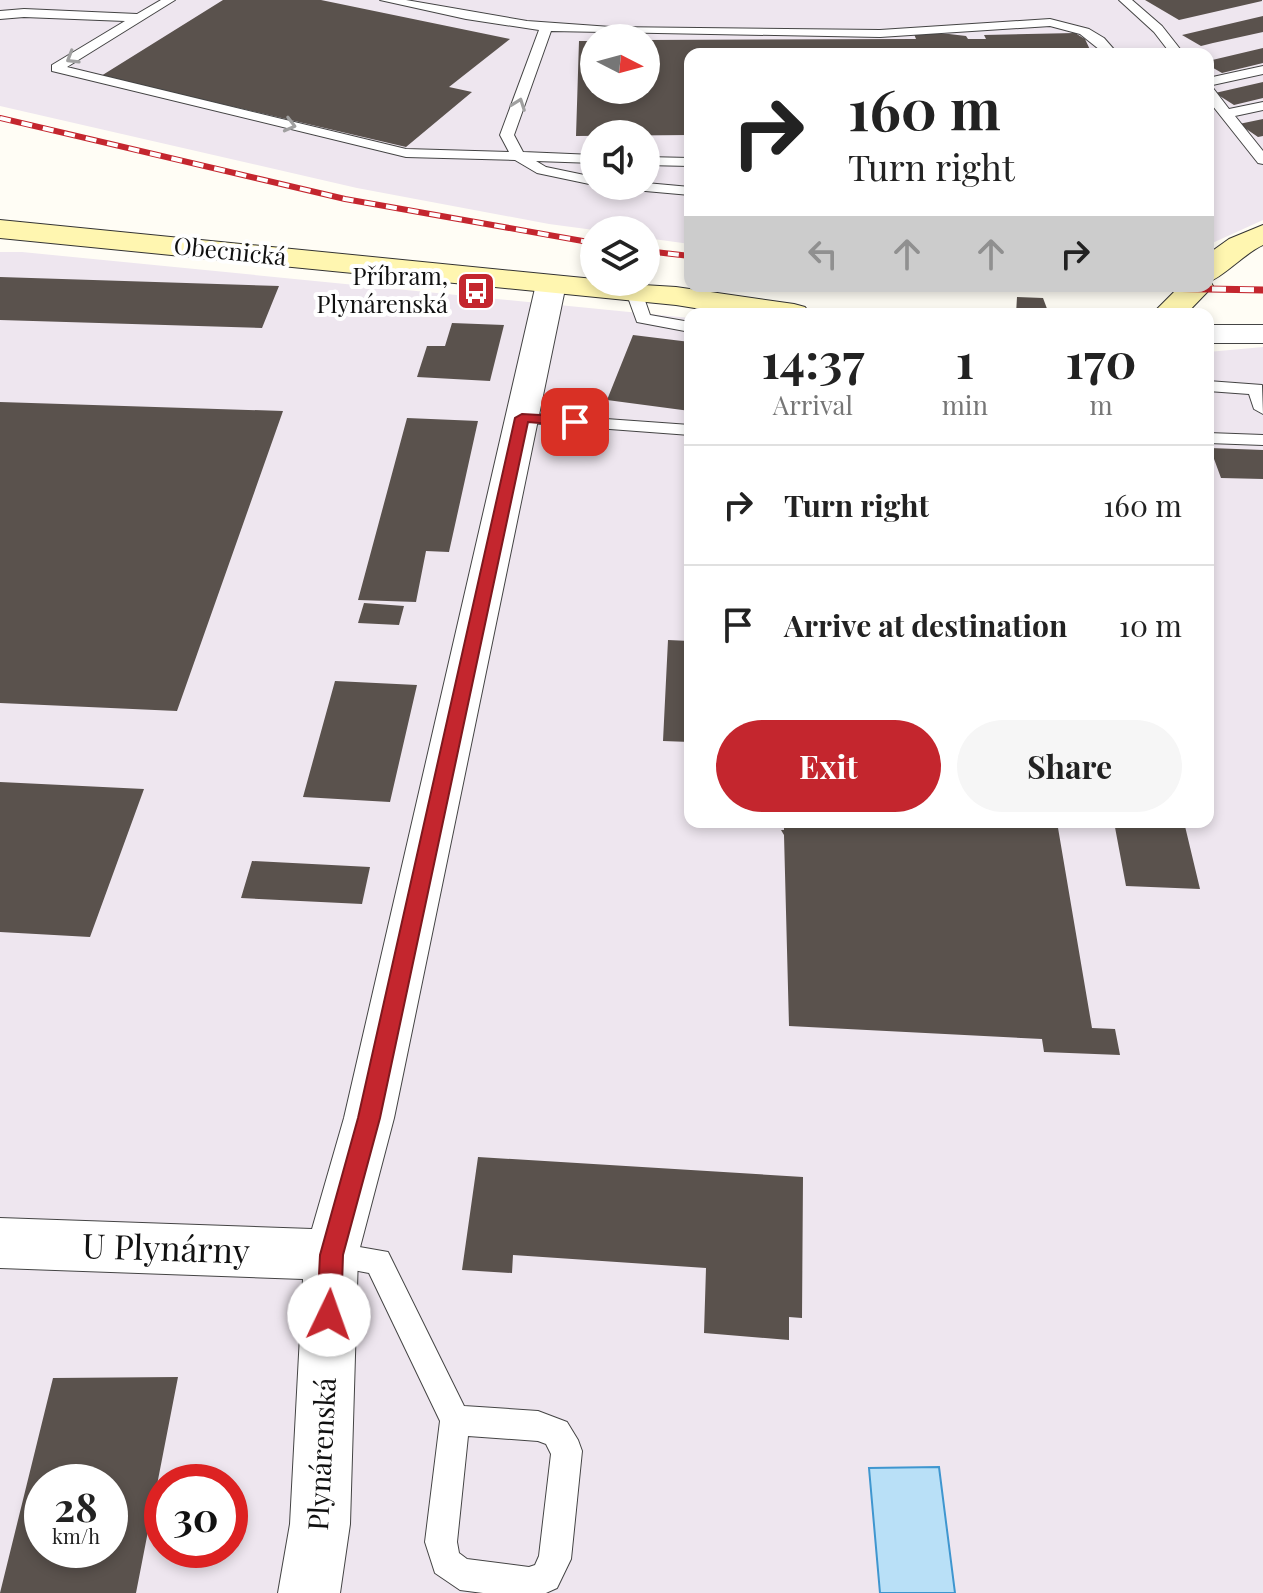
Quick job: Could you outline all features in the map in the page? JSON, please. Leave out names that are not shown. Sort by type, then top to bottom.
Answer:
[{"type":"street","name":"Obecnická","points":[[0,229],[580,287]]},
{"type":"street","points":[[1214,261],[1238,245],[1263,234]]},
{"type":"street","name":"Plynárenská","points":[[309,1593],[320,1524],[331,1255],[369,1118],[551,284]]},
{"type":"street","points":[[1174,308],[1192,292]]},
{"type":"street","name":"Obecnická","points":[[660,296],[750,308]]},
{"type":"street","points":[[1214,334],[1263,334]]},
{"type":"street","name":"U Plynárny","points":[[0,1243],[331,1255]]},
{"type":"lane","points":[[169,0],[56,68],[406,153],[580,158]]},
{"type":"lane","points":[[386,0],[546,27],[787,33],[944,31],[1030,22],[1054,23],[1089,32],[1107,48]]},
{"type":"lane","points":[[1125,0],[1158,29],[1173,48]]},
{"type":"lane","points":[[0,15],[24,13],[139,18]]},
{"type":"lane","points":[[546,27],[507,135],[518,156],[542,170],[580,178]]},
{"type":"lane","points":[[1214,81],[1263,70]]},
{"type":"lane","points":[[1214,99],[1263,160]]},
{"type":"lane","points":[[1226,114],[1263,106]]},
{"type":"lane","points":[[660,161],[684,162]]},
{"type":"lane","points":[[660,188],[684,190]]},
{"type":"lane","points":[[635,296],[643,319],[684,326]]},
{"type":"lane","points":[[1214,386],[1256,389],[1263,409]]},
{"type":"lane","points":[[522,418],[684,430]]},
{"type":"lane","points":[[1214,438],[1263,440]]},
{"type":"lane","points":[[331,1255],[378,1261],[455,1420],[441,1542],[446,1562],[460,1574],[529,1583],[546,1577],[555,1559],[567,1451],[556,1433],[538,1426],[455,1420]]},
{"type":"shaded area","points":[[0,0],[1263,0],[1263,220],[1214,242],[1214,48],[684,48],[684,243],[660,240],[660,216],[580,216],[580,228],[357,188],[0,106]]},
{"type":"shaded area","points":[[0,252],[684,317],[684,828],[1214,828],[1214,351],[1263,347],[1263,1593],[0,1593]]},
{"type":"water","points":[[939,1467],[955,1593],[880,1593],[869,1468]]},
{"type":"building","points":[[223,0],[321,0],[510,39],[449,87],[472,92],[406,147],[101,76]]},
{"type":"building","points":[[1145,0],[1262,0],[1262,1],[1179,20]]},
{"type":"building","points":[[1263,16],[1263,32],[1201,46],[1182,35]]},
{"type":"building","points":[[1075,33],[1085,39],[1089,48],[684,48],[684,135],[660,135],[660,120],[580,120],[580,136],[576,136],[579,41],[580,104],[660,104],[660,40],[916,39],[914,34],[949,34],[968,39],[986,39],[984,35]]},
{"type":"building","points":[[1263,48],[1263,63],[1222,73],[1214,68],[1214,60]]},
{"type":"building","points":[[1263,82],[1263,98],[1234,105],[1215,93]]},
{"type":"building","points":[[1263,119],[1263,136],[1258,137],[1239,124]]},
{"type":"building","points":[[0,277],[279,286],[262,328],[0,320]]},
{"type":"building","points":[[1017,297],[1043,298],[1047,308],[1016,308]]},
{"type":"building","points":[[452,323],[504,325],[490,381],[417,377],[427,346],[445,346]]},
{"type":"building","points":[[633,335],[684,341],[684,410],[607,400]]},
{"type":"building","points":[[0,402],[283,411],[177,711],[0,703]]},
{"type":"building","points":[[407,418],[478,421],[449,552],[426,551],[416,602],[358,600]]},
{"type":"building","points":[[1214,448],[1263,450],[1263,479],[1221,478],[1214,459]]},
{"type":"building","points":[[364,603],[404,606],[399,625],[358,623]]},
{"type":"building","points":[[668,640],[684,641],[684,742],[663,741]]},
{"type":"building","points":[[335,681],[417,685],[390,802],[303,797]]},
{"type":"building","points":[[0,782],[144,789],[90,937],[0,932]]},
{"type":"building","points":[[1058,828],[1092,1028],[1115,1029],[1120,1055],[1044,1052],[1042,1039],[789,1026],[784,835],[781,830]]},
{"type":"building","points":[[1115,828],[1185,828],[1200,889],[1126,886]]},
{"type":"building","points":[[252,861],[370,867],[362,904],[241,898]]},
{"type":"building","points":[[478,1157],[803,1177],[802,1318],[789,1317],[789,1340],[704,1333],[706,1268],[513,1255],[512,1273],[462,1270]]},
{"type":"building","points":[[178,1377],[161,1464],[144,1464],[144,1552],[136,1593],[0,1593],[24,1496],[24,1568],[128,1568],[128,1464],[32,1464],[53,1378]]},
{"type":"railway","points":[[0,118],[345,199],[580,241]]},
{"type":"railway","points":[[660,253],[684,255]]},
{"type":"railway","points":[[1214,289],[1263,290]]},
{"type":"place","name":"Příbram, Plynárenská","points":[[476,291]]},
{"type":"route","points":[[329,1315],[331,1255],[369,1118],[522,418],[575,422]]}]
